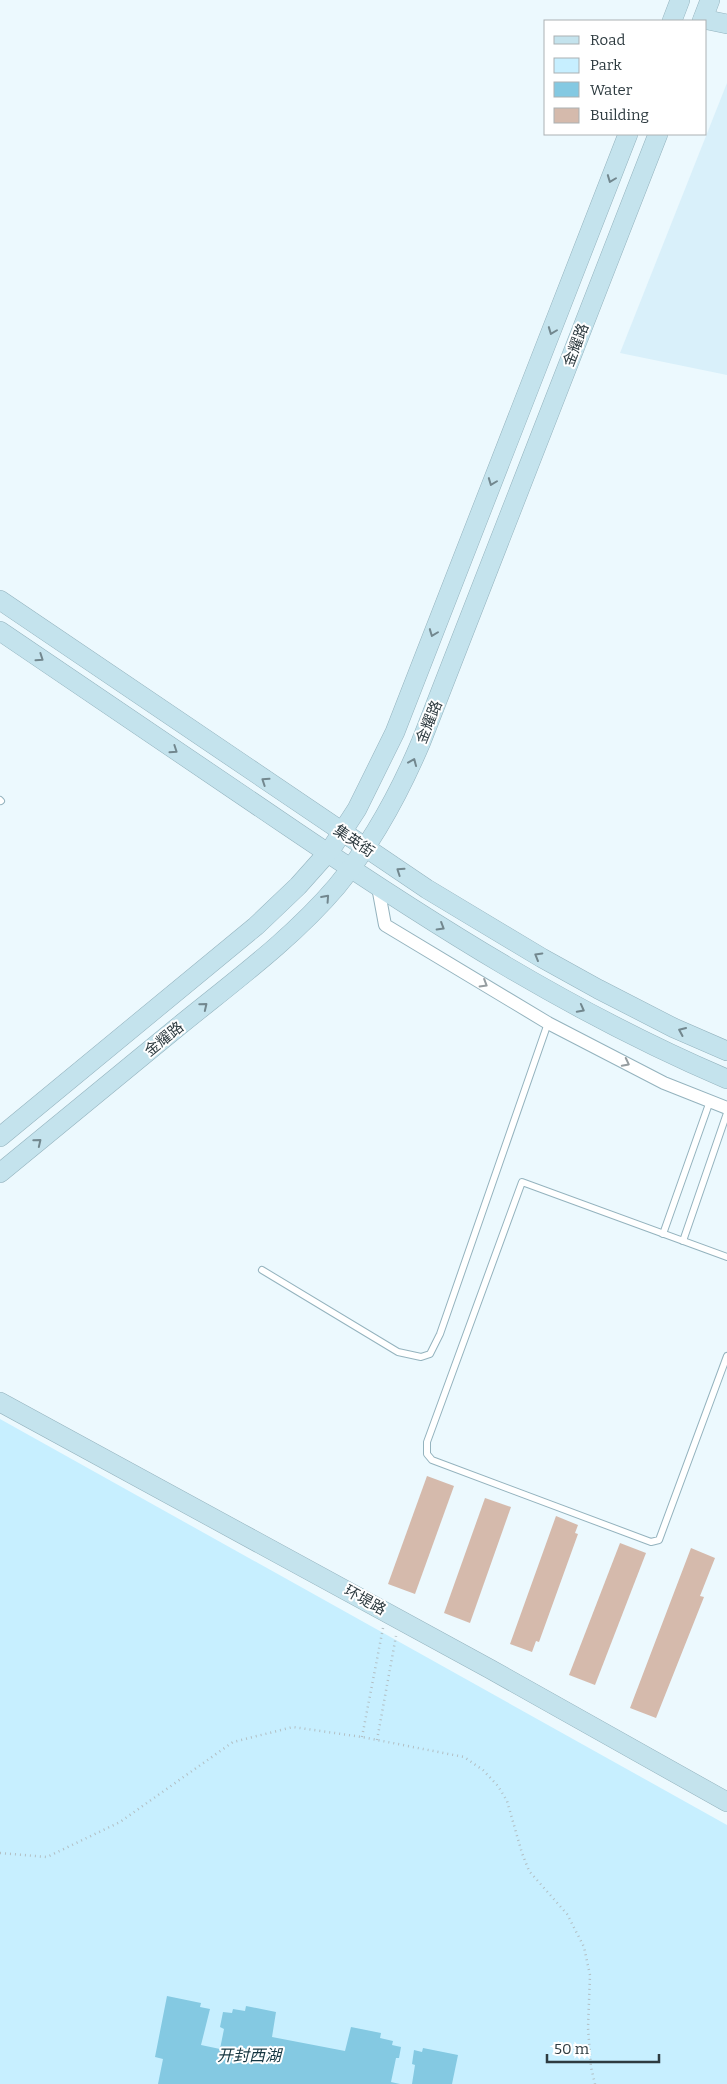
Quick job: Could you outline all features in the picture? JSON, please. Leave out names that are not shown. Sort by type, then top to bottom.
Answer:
[{"type":"street","points":[[672,20],[680,0]]},
{"type":"street","points":[[702,20],[710,0]]},
{"type":"street","points":[[707,21],[727,24]]},
{"type":"street","name":"金耀路","points":[[0,1137],[256,926],[298,886],[327,853],[369,789],[395,732],[628,135]]},
{"type":"street","name":"金耀路","points":[[0,1173],[275,947],[318,906],[366,848],[394,802],[421,742],[658,135]]},
{"type":"street","name":"集英街","points":[[0,600],[427,890],[542,958],[657,1019],[727,1051]]},
{"type":"street","name":"集英街","points":[[0,631],[414,911],[554,994],[663,1051],[727,1079]]},
{"type":"street","points":[[378,887],[385,925],[548,1023],[664,1083],[727,1108]]},
{"type":"street","name":"环堤路","points":[[0,1402],[393,1615],[727,1802]]},
{"type":"lane","points":[[262,1270],[398,1352],[421,1357],[430,1354],[443,1325],[548,1023]]},
{"type":"lane","points":[[663,1234],[710,1101]]},
{"type":"lane","points":[[683,1241],[727,1113]]},
{"type":"lane","points":[[727,1257],[522,1182],[427,1442],[427,1454],[432,1460],[651,1542],[659,1540],[727,1356]]},
{"type":"path","points":[[362,1738],[393,1615]]},
{"type":"path","points":[[377,1740],[393,1615]]},
{"type":"path","points":[[0,1852],[47,1856],[120,1822],[233,1742],[293,1727],[377,1740],[464,1757],[483,1770],[498,1786],[507,1801],[522,1853],[529,1870],[567,1914],[584,1947],[590,1975],[588,2028],[591,2067],[595,2084]]},
{"type":"shaded area","points":[[727,83],[727,375],[620,353]]},
{"type":"green space","points":[[0,1419],[727,1825],[727,2084],[0,2084]]},
{"type":"water","name":"开封西湖","points":[[167,1996],[201,2003],[200,2007],[210,2009],[201,2045],[220,2049],[224,2029],[220,2027],[223,2012],[232,2013],[233,2009],[245,2011],[246,2006],[276,2012],[272,2037],[345,2051],[351,2027],[381,2033],[380,2038],[393,2041],[392,2045],[401,2047],[399,2058],[396,2058],[391,2082],[400,2084],[158,2084],[163,2059],[155,2057]]},
{"type":"water","points":[[423,2048],[458,2055],[452,2084],[412,2084],[415,2065],[412,2064],[414,2050],[422,2052]]},
{"type":"building","points":[[427,1476],[454,1486],[415,1594],[388,1584]]},
{"type":"building","points":[[485,1498],[511,1507],[470,1623],[444,1613]]},
{"type":"building","points":[[556,1516],[578,1525],[575,1533],[578,1534],[539,1642],[536,1641],[532,1652],[510,1644]]},
{"type":"building","points":[[620,1543],[646,1553],[595,1685],[569,1675]]},
{"type":"building","points":[[691,1548],[715,1558],[700,1596],[704,1597],[656,1718],[630,1708]]}]
